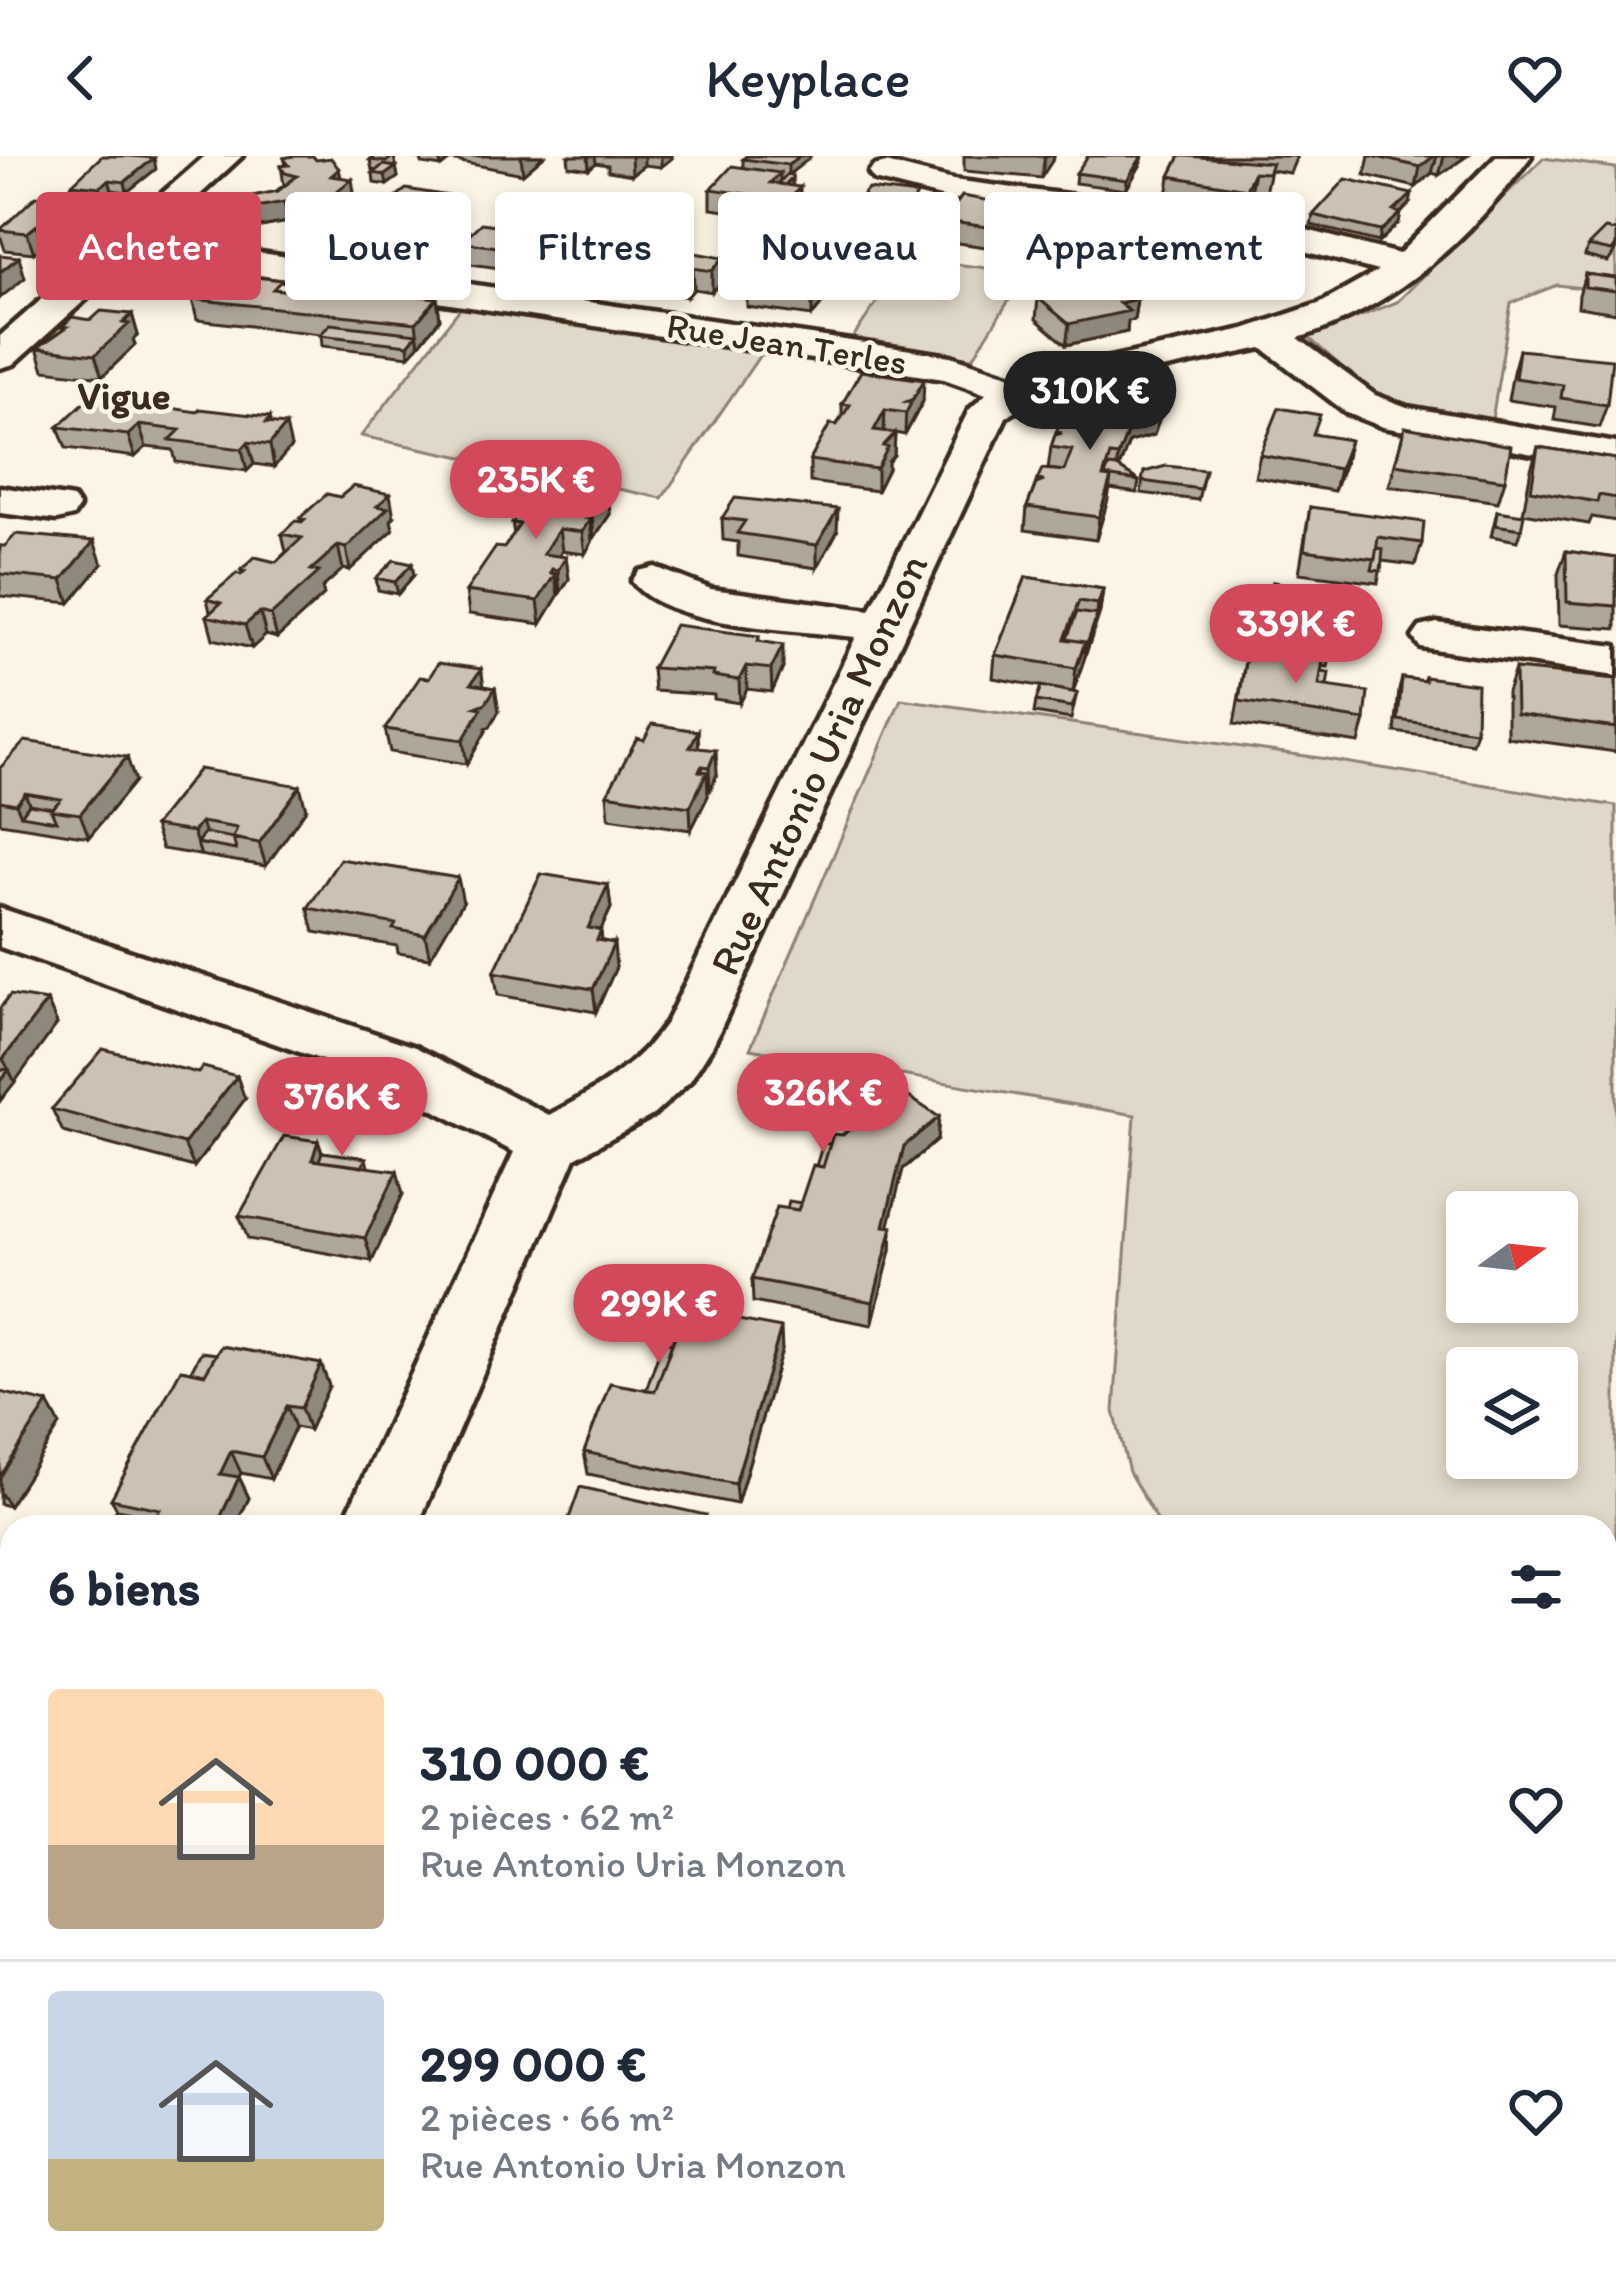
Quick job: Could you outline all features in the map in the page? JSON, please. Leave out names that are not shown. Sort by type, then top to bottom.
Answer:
[{"type":"street","points":[[184,192],[225,156]]},
{"type":"street","points":[[1017,391],[1267,333],[1347,305],[1405,266],[1514,156]]},
{"type":"street","points":[[886,173],[953,190],[1276,233],[1405,266]]},
{"type":"street","name":"Rue Jean Terles","points":[[261,264],[951,368],[1017,391]]},
{"type":"street","points":[[0,356],[63,300]]},
{"type":"street","points":[[1267,333],[1341,391],[1398,418],[1616,456]]},
{"type":"street","name":"Rue Antonio Uria Monzon","points":[[550,1142],[631,1099],[668,1066],[692,1030],[989,410],[1017,391]]},
{"type":"street","points":[[0,500],[57,507]]},
{"type":"street","points":[[655,581],[700,602],[883,626]]},
{"type":"street","points":[[1437,637],[1616,661]]},
{"type":"street","points":[[0,927],[393,1062],[550,1142],[384,1515]]},
{"type":"shaded area","points":[[1543,158],[1616,168],[1616,292],[1557,285],[1511,303],[1491,426],[1399,410],[1376,397],[1308,337],[1397,302]]},
{"type":"shaded area","points":[[960,265],[984,268],[984,300],[1009,300],[973,358],[849,343],[878,300],[960,300]]},
{"type":"shaded area","points":[[462,306],[762,352],[662,498],[361,436]]},
{"type":"shaded area","points":[[901,699],[1320,758],[1616,806],[1616,1515],[1154,1515],[1129,1472],[1114,1411],[1135,1115],[750,1049]]},
{"type":"building","points":[[102,156],[154,158],[125,182],[109,180],[100,187],[72,184]]},
{"type":"building","points":[[394,156],[386,162],[370,160]]},
{"type":"building","points":[[800,156],[788,165],[743,159]]},
{"type":"building","points":[[1088,156],[1142,156],[1127,180],[1076,173]]},
{"type":"building","points":[[1180,156],[1272,163],[1268,173],[1254,172],[1246,189],[1170,176]]},
{"type":"building","points":[[1372,156],[1434,156],[1420,167]]},
{"type":"building","points":[[284,158],[331,158],[339,169],[331,176],[352,179],[336,192],[285,192],[285,202],[261,206],[261,194],[278,191],[297,176],[285,173],[281,166],[289,165]]},
{"type":"building","points":[[383,165],[396,167],[385,175],[373,173]]},
{"type":"building","points":[[732,166],[780,173],[770,183],[800,187],[796,192],[711,189]]},
{"type":"building","points":[[1346,179],[1412,194],[1394,211],[1401,213],[1381,231],[1313,215]]},
{"type":"building","points":[[36,196],[36,226],[27,233],[0,230]]},
{"type":"building","points":[[960,199],[984,200],[984,226],[960,223]]},
{"type":"building","points":[[481,223],[495,225],[495,247],[471,243],[471,232]]},
{"type":"building","points":[[1605,229],[1616,231],[1612,251],[1588,246]]},
{"type":"building","points":[[694,253],[718,257],[712,271],[694,268]]},
{"type":"building","points":[[0,255],[19,257],[0,272]]},
{"type":"building","points":[[1585,274],[1616,278],[1616,291],[1585,287]]},
{"type":"building","points":[[261,278],[282,280],[273,289],[285,290],[285,300],[435,300],[416,323],[201,300],[261,300]]},
{"type":"building","points":[[1040,300],[1132,300],[1119,303],[1129,311],[1069,324]]},
{"type":"building","points":[[101,311],[132,314],[123,323],[129,324],[95,355],[37,348],[67,327],[62,327],[72,317],[91,320]]},
{"type":"building","points":[[330,324],[417,334],[408,345],[320,335]]},
{"type":"building","points":[[1519,350],[1612,359],[1607,405],[1561,398],[1563,385],[1515,378]]},
{"type":"building","points":[[861,371],[924,380],[906,402],[911,403],[906,413],[885,410],[874,430],[895,433],[883,446],[888,447],[877,469],[810,460],[830,424],[837,425],[850,405],[842,404]]},
{"type":"building","points":[[1110,388],[1163,395],[1157,413],[1132,420],[1118,456],[1110,455],[1103,477],[1111,478],[1099,517],[1027,507],[1036,484],[1044,481],[1037,480],[1042,469],[1064,471],[1072,450],[1051,447],[1055,435],[1062,433],[1056,432],[1065,411],[1100,416]]},
{"type":"building","points":[[91,396],[270,417],[266,423],[286,425],[269,445],[248,442],[242,449],[170,440],[180,430],[139,425],[128,435],[58,427]]},
{"type":"building","points":[[1279,408],[1320,415],[1313,434],[1350,440],[1339,469],[1260,455]]},
{"type":"building","points":[[1405,427],[1511,446],[1505,480],[1395,464]]},
{"type":"building","points":[[1538,447],[1616,459],[1616,498],[1599,495],[1597,502],[1531,490]]},
{"type":"building","points":[[1109,466],[1117,467],[1139,481],[1105,476]]},
{"type":"building","points":[[1166,466],[1205,470],[1200,489],[1142,481],[1144,472]]},
{"type":"building","points":[[540,483],[608,491],[592,515],[584,518],[590,519],[582,532],[559,529],[551,541],[543,554],[566,557],[558,570],[552,569],[550,573],[555,574],[538,601],[466,591],[496,547],[504,548],[520,524],[512,523]]},
{"type":"building","points":[[353,486],[390,494],[377,506],[388,508],[346,548],[338,546],[311,570],[319,572],[271,615],[260,612],[245,625],[207,616],[221,603],[207,599],[237,573],[241,575],[255,557],[276,562],[302,538],[282,534],[295,521],[302,522],[305,519],[300,518],[327,494],[340,497]]},
{"type":"building","points":[[735,498],[838,509],[817,545],[737,533],[745,521],[722,518]]},
{"type":"building","points":[[1310,507],[1424,522],[1422,543],[1378,537],[1375,559],[1304,550]]},
{"type":"building","points":[[1497,511],[1524,515],[1521,529],[1495,525]]},
{"type":"building","points":[[16,534],[94,541],[62,580],[0,574],[0,546]]},
{"type":"building","points":[[1377,548],[1383,549],[1381,571],[1372,570]]},
{"type":"building","points":[[1566,551],[1616,558],[1616,606],[1567,602]]},
{"type":"building","points":[[394,560],[412,564],[395,582],[376,578]]},
{"type":"building","points":[[1026,577],[1103,589],[1098,604],[1079,601],[1065,639],[1085,642],[1076,668],[995,655]]},
{"type":"building","points":[[1273,582],[1354,594],[1345,629],[1337,627],[1334,644],[1262,631]]},
{"type":"building","points":[[1077,612],[1097,615],[1084,653],[1085,642],[1067,639]]},
{"type":"building","points":[[675,625],[759,636],[758,641],[783,645],[771,669],[746,666],[739,680],[713,676],[714,672],[652,668]]},
{"type":"building","points":[[1247,650],[1323,660],[1319,685],[1368,692],[1365,720],[1239,701]]},
{"type":"building","points":[[438,663],[481,669],[471,684],[495,688],[486,703],[476,707],[482,708],[463,740],[385,729],[420,677],[429,678]]},
{"type":"building","points":[[1515,669],[1616,679],[1616,728],[1516,714]]},
{"type":"building","points":[[1321,672],[1329,673],[1327,686],[1319,685]]},
{"type":"building","points":[[1425,677],[1477,684],[1476,731],[1398,720],[1402,678],[1425,681]]},
{"type":"building","points":[[1041,686],[1077,693],[1072,707],[1036,701]]},
{"type":"building","points":[[652,724],[698,731],[690,747],[716,750],[709,767],[699,771],[707,772],[690,807],[607,794],[637,738],[644,740]]},
{"type":"building","points":[[25,741],[127,757],[80,814],[51,810],[61,799],[25,793],[16,804],[0,801],[0,768]]},
{"type":"building","points":[[199,769],[300,786],[259,843],[233,838],[237,828],[201,822],[193,832],[154,826]]},
{"type":"building","points":[[29,804],[53,808],[56,821],[21,815]]},
{"type":"building","points":[[204,833],[233,838],[236,850],[197,843]]},
{"type":"building","points":[[340,859],[458,878],[425,935],[393,929],[396,924],[308,908]]},
{"type":"building","points":[[541,874],[608,885],[588,928],[601,930],[597,940],[614,943],[593,989],[494,972]]},
{"type":"building","points":[[10,995],[47,1001],[3,1059],[0,1008]]},
{"type":"building","points":[[103,1049],[198,1073],[203,1067],[237,1076],[184,1144],[52,1109]]},
{"type":"building","points":[[888,1083],[939,1117],[904,1146],[884,1226],[892,1227],[873,1302],[752,1279],[777,1207],[798,1210],[813,1165],[823,1167],[833,1134],[843,1135],[864,1117],[853,1110]]},
{"type":"building","points":[[284,1136],[318,1141],[312,1160],[397,1171],[365,1238],[239,1216]]},
{"type":"building","points":[[823,1143],[830,1144],[823,1167],[816,1166]]},
{"type":"building","points":[[322,1152],[366,1158],[362,1167],[319,1161]]},
{"type":"building","points":[[670,1307],[781,1328],[735,1484],[584,1452],[610,1383],[655,1391],[676,1333],[661,1331]]},
{"type":"building","points":[[663,1341],[672,1343],[655,1391],[646,1390]]},
{"type":"building","points":[[221,1346],[321,1364],[301,1408],[287,1406],[262,1457],[231,1451],[220,1474],[239,1477],[222,1515],[157,1515],[160,1509],[111,1499],[181,1369],[205,1374]]},
{"type":"building","points":[[201,1352],[216,1354],[205,1374],[191,1371]]},
{"type":"building","points":[[0,1392],[48,1403],[0,1477]]},
{"type":"building","points":[[580,1487],[706,1515],[570,1515]]},
{"type":"building","points":[[117,1509],[146,1515],[114,1515]]},
{"type":"district","name":"Vigue","points":[[124,395]]}]
